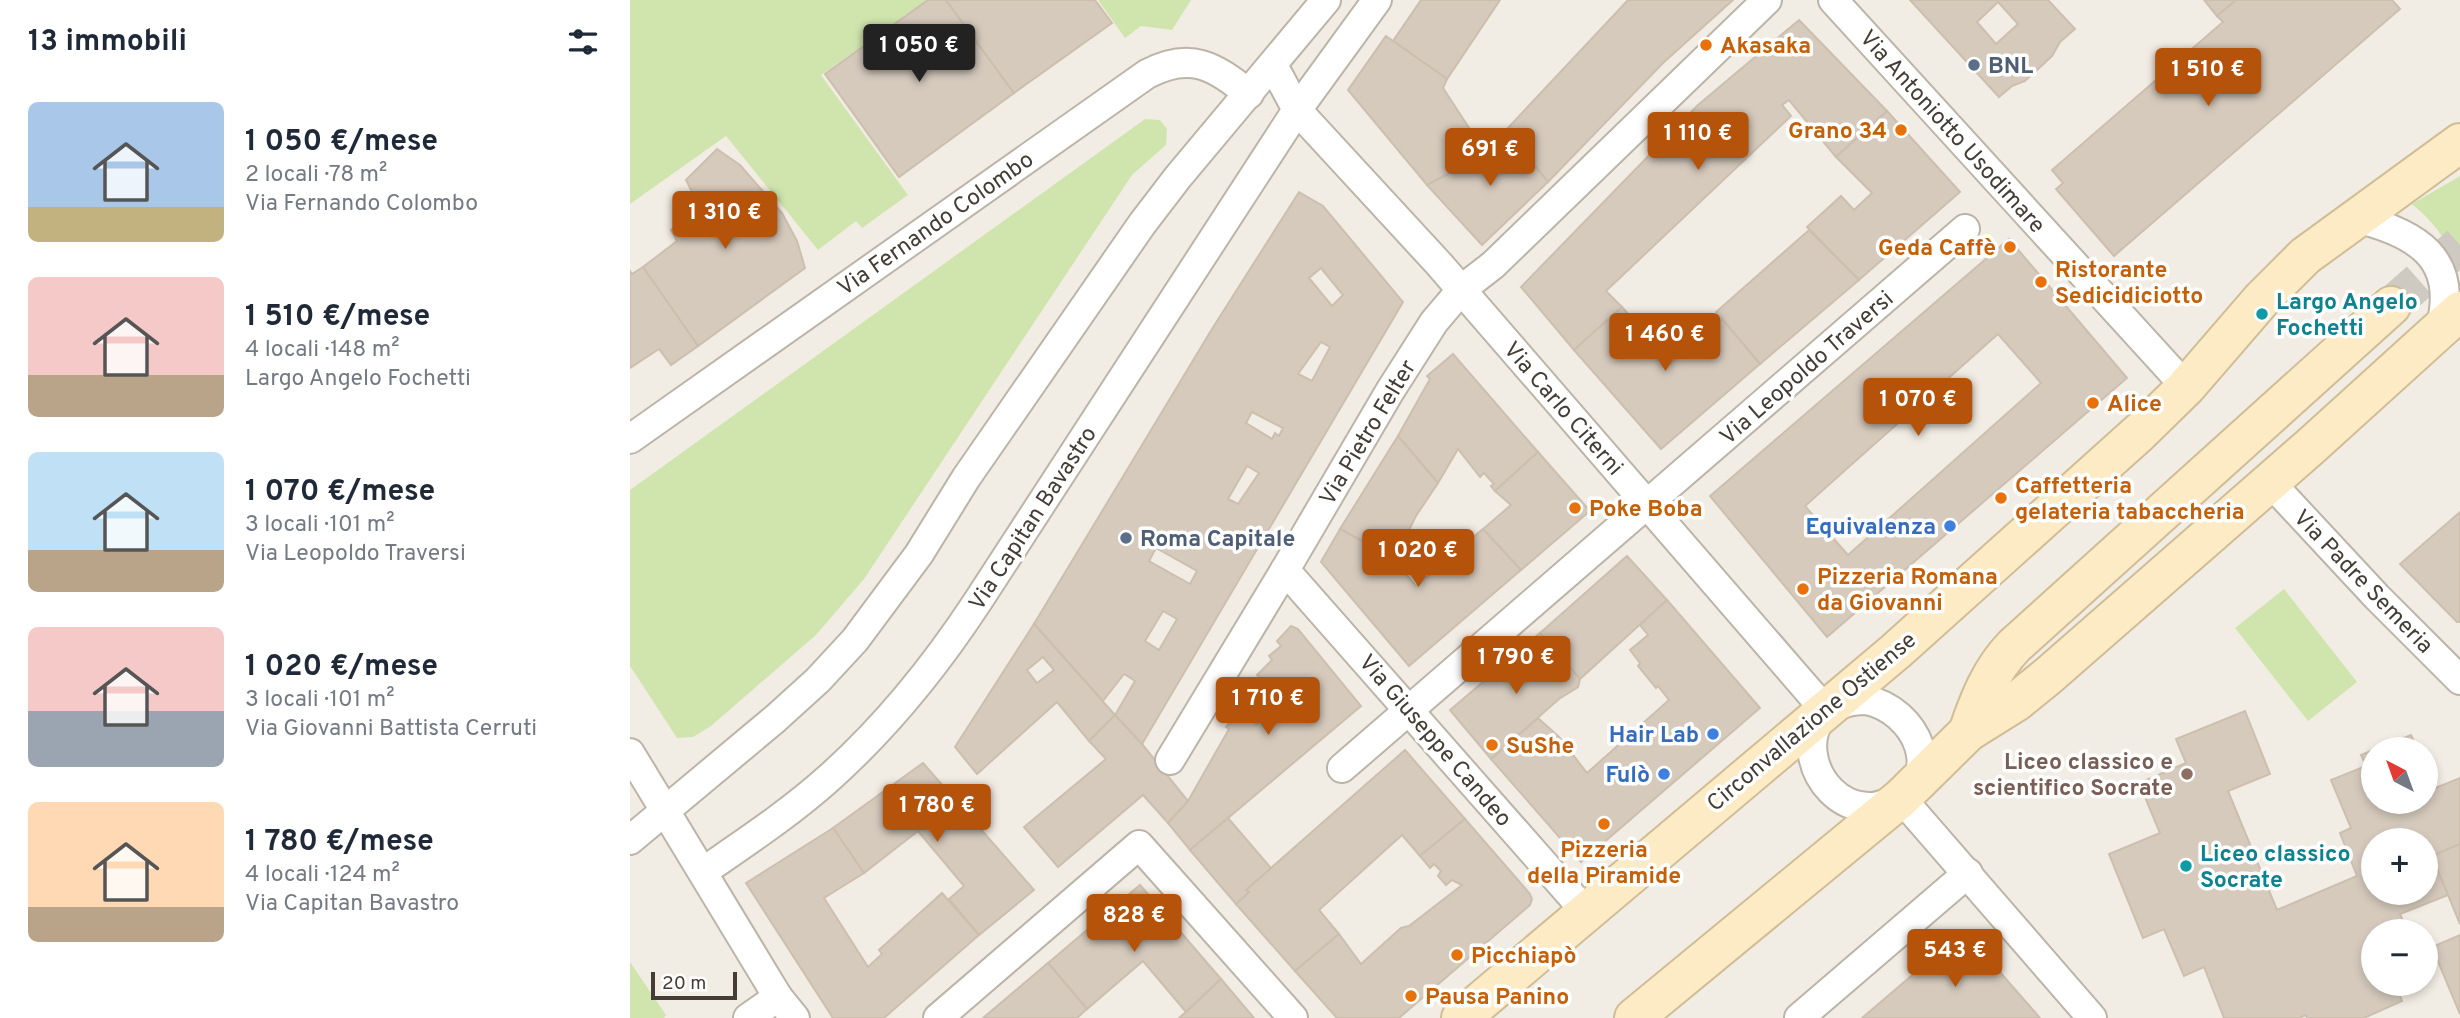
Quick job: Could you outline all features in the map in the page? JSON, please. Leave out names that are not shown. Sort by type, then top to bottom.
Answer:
[{"type":"main road","points":[[2186,387],[2287,272],[2460,143]]},
{"type":"main road","points":[[1968,732],[1985,687],[2014,646],[2391,306]]},
{"type":"main road","points":[[1634,1018],[1901,798],[1968,732],[2016,702],[2048,676],[2310,447],[2450,320]]},
{"type":"main road","name":"Circonvallazione Ostiense","points":[[1461,1018],[1826,711],[2130,441],[2186,387]]},
{"type":"street","points":[[630,840],[784,711],[818,680],[855,640],[912,564],[966,478],[1142,224],[1326,0]]},
{"type":"street","name":"Via Capitan Bavastro","points":[[704,871],[758,834],[829,778],[877,730],[940,656],[1297,110],[1377,0]]},
{"type":"street","name":"Via Pietro Felter","points":[[1170,760],[1434,322],[1462,289],[1493,265],[1768,0]]},
{"type":"street","name":"Via Antoniotto Usodimare","points":[[1833,0],[2186,387]]},
{"type":"street","name":"Via Fernando Colombo","points":[[630,439],[1147,74],[1166,65],[1199,63],[1224,75],[1249,94]]},
{"type":"street","points":[[1273,65],[1297,110]]},
{"type":"street","name":"Via Carlo Citerni","points":[[1297,110],[1462,289],[1826,711]]},
{"type":"street","points":[[2356,218],[2382,224],[2409,235],[2426,247],[2436,258],[2442,272],[2446,294],[2445,312],[2450,320]]},
{"type":"street","name":"Via Leopoldo Traversi","points":[[1342,768],[1965,229]]},
{"type":"street","name":"Via Padre Semeria","points":[[2269,481],[2385,606],[2460,680]]},
{"type":"street","name":"Via Giuseppe Candeo","points":[[1285,570],[1586,912]]},
{"type":"street","points":[[1866,699],[1891,709],[1907,723],[1918,741],[1922,761],[1917,777],[1901,798],[1878,807],[1861,807],[1842,799],[1825,783],[1815,764],[1811,746],[1818,723],[1826,711],[1849,701],[1866,699]]},
{"type":"street","points":[[630,753],[787,1007],[748,1018]]},
{"type":"street","points":[[1901,798],[2092,1018]]},
{"type":"street","points":[[937,1018],[1139,845],[1293,1018]]},
{"type":"street","points":[[1799,1018],[1968,873]]},
{"type":"green space","points":[[630,0],[928,0],[821,75],[908,195],[862,228],[856,221],[818,250],[726,136],[630,204]]},
{"type":"green space","points":[[1098,0],[1191,0],[1172,30],[1141,26],[1125,38]]},
{"type":"green space","points":[[1145,119],[1160,120],[1167,129],[1166,145],[1132,175],[864,579],[816,635],[711,726],[693,737],[677,738],[630,666],[630,490]]},
{"type":"green space","points":[[2460,176],[2460,268],[2440,233],[2412,204]]},
{"type":"green space","points":[[2284,589],[2357,682],[2308,721],[2235,628]]},
{"type":"green space","points":[[630,962],[666,1015],[664,1018],[630,1018]]},
{"type":"building","points":[[928,0],[946,0],[1014,93],[899,177],[825,74]]},
{"type":"building","points":[[946,0],[1095,0],[1112,23],[1014,93]]},
{"type":"building","points":[[1421,0],[1500,0],[1447,79],[1393,41]]},
{"type":"building","points":[[1628,0],[1733,0],[1663,63],[1548,182],[1506,130]]},
{"type":"building","points":[[1910,0],[2048,0],[2075,29],[2060,42],[2052,56],[2025,81],[2012,86],[1999,97]],"holes":[[[1998,2],[2018,24],[1996,44],[1977,22]]]},
{"type":"building","points":[[2204,0],[2236,0],[2217,16]]},
{"type":"building","points":[[2236,0],[2392,0],[2400,9],[2114,256],[2056,189],[2063,183],[2052,170],[2223,22],[2217,16]]},
{"type":"building","points":[[1799,20],[1887,111],[1836,157],[1789,100],[1782,105],[1791,116],[1606,291],[1622,307],[1574,350],[1521,287],[1698,105]]},
{"type":"building","points":[[1386,36],[1447,79],[1443,88],[1486,154],[1427,185],[1348,90]]},
{"type":"building","points":[[1887,111],[1960,192],[1859,280],[1807,227],[1841,196],[1854,210],[1872,193],[1836,157]]},
{"type":"building","points":[[1506,130],[1548,182],[1482,245],[1427,185],[1486,154]]},
{"type":"building","points":[[717,149],[740,165],[782,213],[797,241],[805,268],[698,346],[643,267],[677,241],[671,230],[688,217],[700,232],[708,224],[686,180]]},
{"type":"building","points":[[1299,192],[1323,206],[1403,302],[1142,744],[1115,715],[1135,681],[1124,674],[1103,701],[1034,624],[1212,329]],"holes":[[[1321,268],[1343,295],[1332,306],[1309,278]],[[1321,342],[1330,347],[1312,381],[1298,374]],[[1252,412],[1283,428],[1279,436],[1275,433],[1272,439],[1246,423]],[[1247,466],[1259,473],[1238,504],[1228,499]],[[1156,548],[1197,571],[1190,584],[1149,561]],[[1163,611],[1177,619],[1159,650],[1145,641]]]},
{"type":"building","points":[[1809,230],[1859,280],[1760,364],[1716,312]]},
{"type":"building","points":[[2009,239],[2127,378],[1827,637],[1710,496]],"holes":[[[1998,334],[2041,383],[1848,555],[1805,506]]]},
{"type":"building","points":[[643,267],[698,346],[671,365],[659,349],[630,368],[630,271],[632,274]]},
{"type":"building","points":[[1622,307],[1671,363],[1722,319],[1760,364],[1661,449],[1574,350]]},
{"type":"building","points":[[1453,354],[1538,452],[1495,491],[1491,486],[1494,484],[1484,473],[1480,477],[1458,449],[1438,483],[1398,436],[1430,379],[1427,376]]},
{"type":"building","points":[[1398,436],[1438,483],[1407,534],[1405,541],[1408,544],[1400,552],[1396,549],[1390,556],[1340,529]]},
{"type":"building","points":[[1538,452],[1590,511],[1521,570],[1483,529],[1511,505],[1495,491]]},
{"type":"building","points":[[2460,512],[2460,622],[2457,622],[2400,564]]},
{"type":"building","points":[[1340,529],[1390,556],[1416,586],[1483,529],[1521,570],[1409,666],[1321,562]]},
{"type":"building","points":[[1627,556],[1667,600],[1580,679],[1540,633]]},
{"type":"building","points":[[1667,600],[1760,708],[1581,862],[1491,759],[1538,718],[1559,737],[1587,773],[1669,700],[1638,666],[1640,663],[1630,650],[1648,635],[1640,625]]},
{"type":"building","points":[[1034,624],[1115,715],[1089,741],[1057,702],[977,774],[955,747]],"holes":[[[1043,657],[1054,670],[1037,683],[1027,670]]]},
{"type":"building","points":[[1291,626],[1298,629],[1361,706],[1190,850],[1168,823],[1188,801],[1229,729],[1226,727],[1241,710],[1256,725],[1282,701],[1257,675],[1272,660],[1269,656],[1281,646],[1277,641]]},
{"type":"building","points":[[1540,633],[1580,679],[1578,687],[1559,699],[1491,759],[1450,710]]},
{"type":"building","name":"Liceo classico Socrate","points":[[2245,711],[2270,774],[2228,791],[2277,910],[2357,876],[2340,833],[2351,828],[2331,780],[2361,768],[2361,814],[2438,814],[2438,787],[2460,778],[2460,844],[2438,853],[2438,828],[2361,828],[2361,905],[2423,905],[2400,914],[2402,919],[2361,919],[2361,996],[2400,996],[2402,1001],[2364,1018],[2307,1018],[2306,1015],[2299,1018],[2224,1018],[2204,967],[2184,976],[2164,929],[2143,938],[2109,854],[2160,833],[2139,783],[2186,763],[2176,739]]},
{"type":"building","points":[[1115,715],[1188,801],[1168,823],[1143,795],[1058,867],[1024,827],[1106,759],[1089,741]]},
{"type":"building","points":[[1405,750],[1465,819],[1420,856],[1402,835],[1319,910],[1339,934],[1295,971],[1236,904],[1249,892],[1246,890]]},
{"type":"building","points":[[923,763],[1034,890],[979,935],[949,899],[964,886],[918,831],[864,873],[833,828]]},
{"type":"building","points":[[1228,818],[1271,868],[1246,890],[1249,892],[1236,904],[1190,850]]},
{"type":"building","points":[[1465,819],[1530,894],[1530,905],[1399,1018],[1337,1018],[1295,971],[1339,934],[1361,964],[1401,928],[1409,926],[1462,885],[1452,880],[1446,885],[1438,876],[1441,871],[1434,864],[1430,868],[1420,856]]},
{"type":"building","points":[[833,828],[864,873],[824,898],[868,967],[882,954],[879,950],[942,893],[979,935],[884,1018],[833,1018],[746,883]]},
{"type":"building","points":[[2460,844],[2460,924],[2438,871],[2438,853]]},
{"type":"building","name":"Liceo classico Socrate","points":[[2438,871],[2448,895],[2438,899]]},
{"type":"building","points":[[1140,885],[1221,979],[1186,1012],[1143,961],[1087,1009],[1048,963]]},
{"type":"building","points":[[1964,931],[2040,1018],[1862,1018]]},
{"type":"building","points":[[2460,935],[2460,1014],[2438,961],[2438,944]]},
{"type":"building","points":[[1048,963],[1087,1009],[1077,1018],[983,1018]]},
{"type":"building","points":[[1221,979],[1254,1018],[1179,1018],[1186,1012]]},
{"type":"tunnel","points":[[2391,306],[2460,245]]},
{"type":"place","name":"Akasaka","points":[[1706,45]]},
{"type":"place","name":"BNL","points":[[1974,65]]},
{"type":"place","name":"Grano 34","points":[[1901,130]]},
{"type":"place","name":"Geda Caffè","points":[[2010,247]]},
{"type":"place","name":"Ristorante Sedicidiciotto","points":[[2041,282]]},
{"type":"place","name":"Largo Angelo Fochetti","points":[[2262,314]]},
{"type":"place","name":"Alice","points":[[2093,403]]},
{"type":"place","name":"Caffetteria gelateria tabaccheria","points":[[2001,498]]},
{"type":"place","name":"Poke Boba","points":[[1575,508]]},
{"type":"place","name":"Equivalenza","points":[[1950,526]]},
{"type":"place","name":"Roma Capitale","points":[[1126,538]]},
{"type":"place","name":"Pizzeria Romana da Giovanni","points":[[1803,589]]},
{"type":"place","name":"Hair Lab","points":[[1713,734]]},
{"type":"place","name":"SuShe","points":[[1492,745]]},
{"type":"place","name":"Fulò","points":[[1664,774]]},
{"type":"place","name":"Liceo classico e scientifico Socrate","points":[[2187,774]]},
{"type":"place","name":"Pizzeria della Piramide","points":[[1604,824]]},
{"type":"place","name":"Liceo classico Socrate","points":[[2186,866]]},
{"type":"place","name":"Picchiapò","points":[[1457,955]]},
{"type":"place","name":"Pausa Panino","points":[[1411,996]]}]
